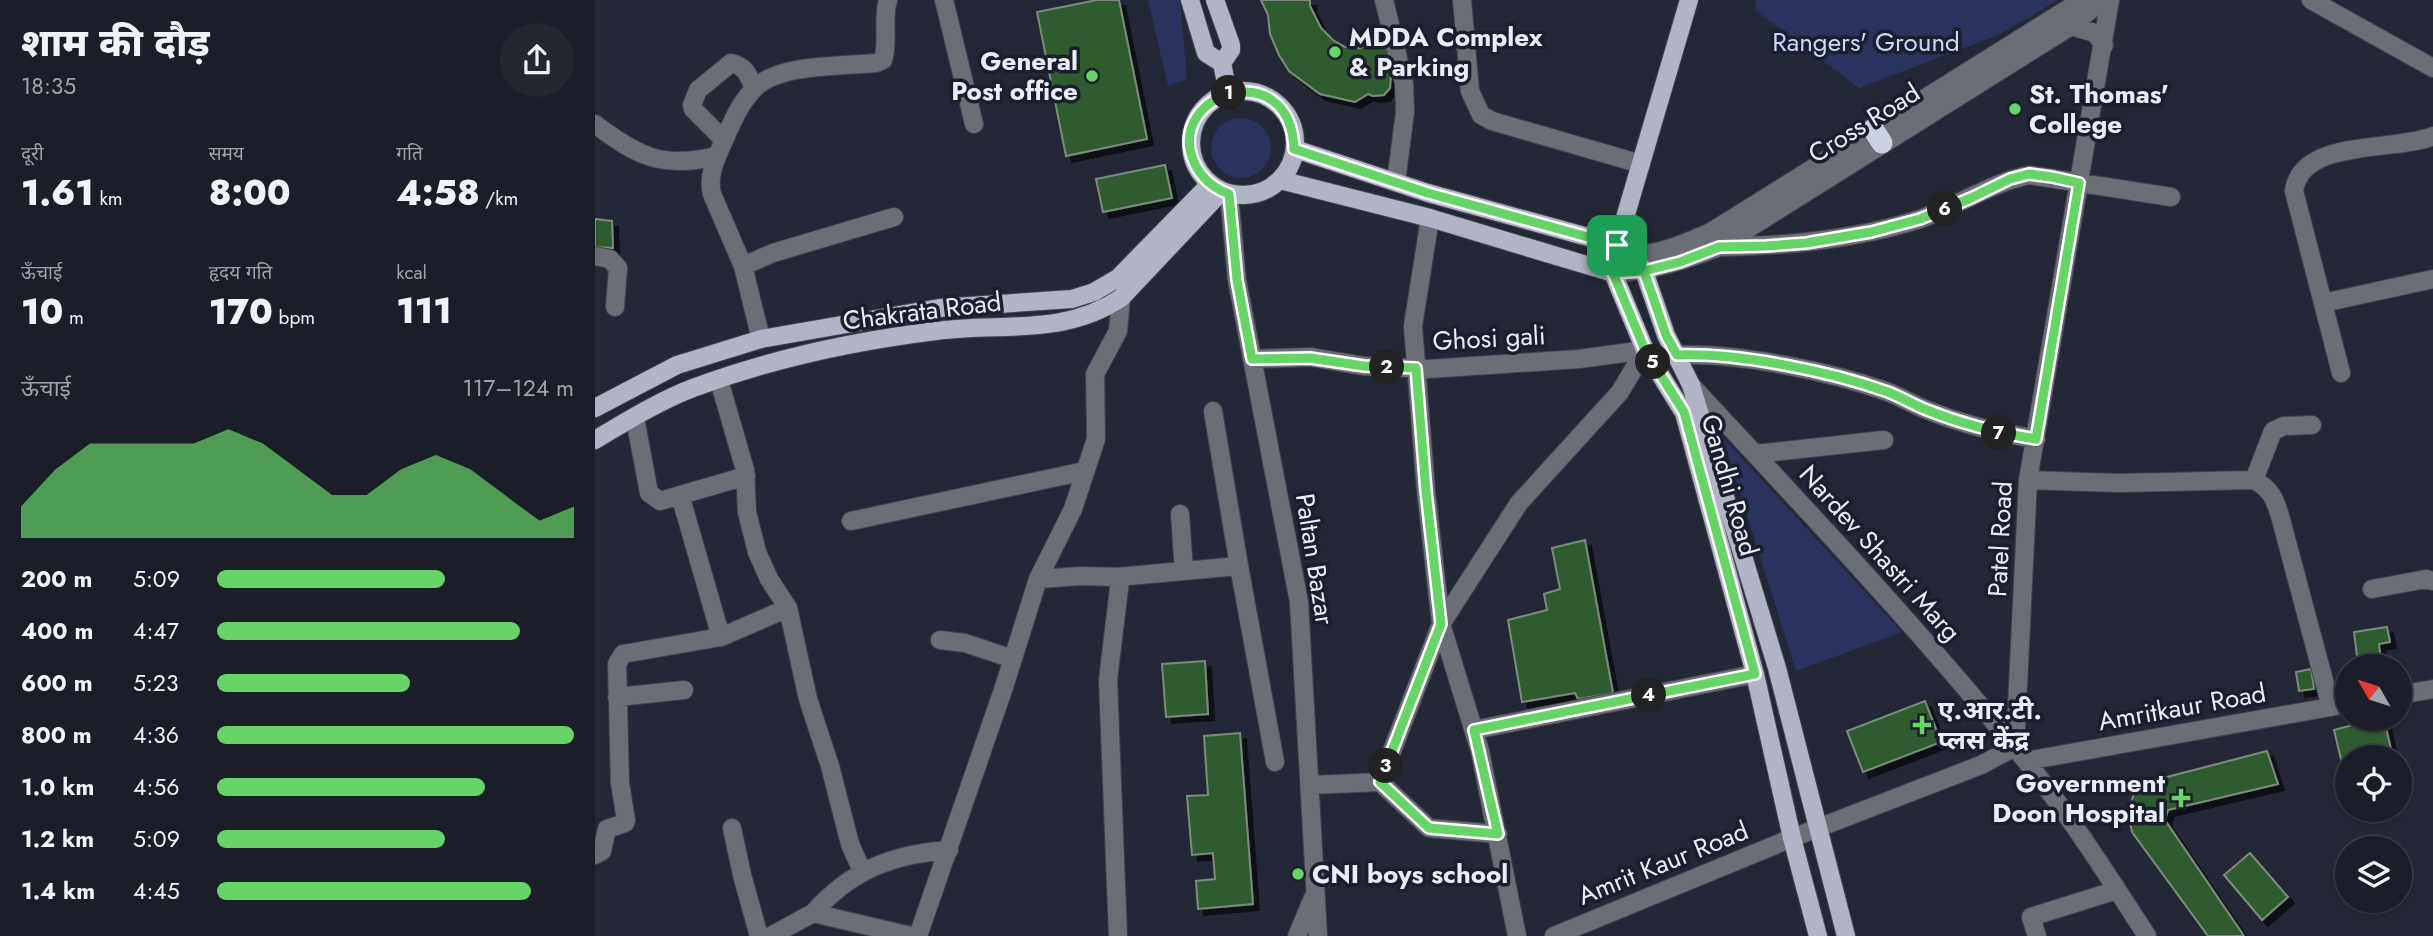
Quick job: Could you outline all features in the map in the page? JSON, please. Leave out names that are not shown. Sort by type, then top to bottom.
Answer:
[{"type":"main road","points":[[1190,0],[1206,53],[1223,63]]},
{"type":"main road","points":[[1215,0],[1231,45],[1223,63],[1228,93]]},
{"type":"main road","points":[[1280,180],[1430,218],[1613,273],[1625,250],[1641,164],[1689,0]]},
{"type":"main road","points":[[1245,91],[1262,94],[1276,103],[1287,116],[1294,132],[1290,166],[1280,180],[1256,194],[1243,196],[1220,190],[1199,173],[1192,158],[1190,142],[1193,126],[1201,111],[1213,100],[1228,93],[1245,91]]},
{"type":"main road","points":[[1294,149],[1625,250]]},
{"type":"main road","name":"Chakrata Road","points":[[595,440],[691,388],[800,354],[937,330],[1042,325],[1077,320],[1102,311],[1121,298],[1220,190]]},
{"type":"main road","name":"Chakrata Road","points":[[595,408],[677,365],[761,340],[939,308],[1072,299],[1094,292],[1118,278],[1220,190]]},
{"type":"main road","name":"Gandhi Road","points":[[1625,250],[1644,271],[1666,335],[1691,385],[1777,668],[1846,936]]},
{"type":"main road","name":"Gandhi Road","points":[[1613,273],[1645,350],[1684,412],[1755,674],[1792,838],[1818,936]]},
{"type":"street","points":[[761,340],[743,266],[712,194],[712,169],[736,115],[754,89],[772,77],[811,67],[876,64],[883,60],[886,52],[884,14],[888,0]]},
{"type":"street","points":[[944,0],[974,124]]},
{"type":"street","points":[[1384,0],[1403,83],[1405,112],[1396,182]]},
{"type":"street","points":[[1462,0],[1470,91],[1481,115],[1492,121],[1641,164]]},
{"type":"street","name":"Cross Road","points":[[1613,273],[1644,271],[1680,262],[1719,247],[1877,136],[2082,0]]},
{"type":"street","name":"Cross Road","points":[[1625,250],[1641,255],[1675,247],[1711,232],[2071,26],[2102,0]]},
{"type":"street","name":"Patel Road","points":[[2020,754],[2028,480],[2110,0]]},
{"type":"street","points":[[2312,0],[2433,68]]},
{"type":"street","points":[[2071,26],[2095,33],[2104,45]]},
{"type":"street","points":[[721,148],[693,109],[698,90],[731,63],[746,70],[754,89]]},
{"type":"street","points":[[595,124],[620,144],[641,154],[666,161],[692,162],[721,148]]},
{"type":"street","points":[[2341,373],[2294,191],[2295,179],[2304,168],[2319,159],[2347,150],[2431,142]]},
{"type":"street","points":[[1719,247],[1806,243],[1871,232],[1920,219],[2010,179],[2029,174],[2171,197]]},
{"type":"street","name":"Paltan Bazar","points":[[1220,190],[1299,603],[1318,936]]},
{"type":"street","points":[[743,266],[773,253],[894,218]]},
{"type":"street","points":[[1430,218],[1413,326],[1426,491],[1441,624],[1474,730],[1498,834],[1517,936]]},
{"type":"street","points":[[595,256],[610,259],[618,268],[615,307]]},
{"type":"street","points":[[2323,303],[2433,279]]},
{"type":"street","points":[[918,936],[1038,579],[1073,509],[1097,434],[1095,374],[1118,331],[1121,298]]},
{"type":"street","points":[[1380,782],[1441,624],[1518,503],[1620,392],[1645,350]]},
{"type":"street","name":"Ghosi gali","points":[[1252,359],[1310,358],[1364,366],[1416,368],[1579,359],[1645,350]]},
{"type":"street","points":[[1677,355],[1707,354],[1824,373],[1889,393],[1974,427],[2036,439]]},
{"type":"street","points":[[719,380],[745,476],[747,512],[757,552],[769,579],[788,608],[808,699],[830,766],[850,844],[862,871]]},
{"type":"street","name":"Nardev Shastri Marg","points":[[1691,385],[1899,611],[2020,754],[2084,838],[2147,936]]},
{"type":"street","points":[[1213,411],[1275,762]]},
{"type":"street","points":[[635,418],[649,493],[660,501],[745,476]]},
{"type":"street","points":[[2255,480],[2273,431],[2284,426],[2312,425]]},
{"type":"street","points":[[1755,454],[1884,440]]},
{"type":"street","points":[[851,521],[1085,471]]},
{"type":"street","points":[[2028,480],[2255,480],[2265,485],[2274,496],[2335,693]]},
{"type":"street","points":[[680,495],[721,637]]},
{"type":"street","points":[[1180,514],[1184,571]]},
{"type":"street","points":[[1038,579],[1117,577],[1239,566]]},
{"type":"street","points":[[1117,577],[1120,580],[1108,680],[1118,936]]},
{"type":"street","points":[[2372,589],[2426,579],[2433,581]]},
{"type":"street","points":[[595,855],[602,851],[607,829],[625,823],[626,820],[620,783],[617,697],[617,664],[623,654],[721,637],[788,608]]},
{"type":"street","points":[[940,640],[965,643],[1013,659]]},
{"type":"street","points":[[1474,730],[1755,674]]},
{"type":"street","points":[[2412,693],[2433,689]]},
{"type":"street","points":[[617,697],[684,691]]},
{"type":"street","name":"Amritkaur Road","points":[[2020,754],[2335,707]]},
{"type":"street","points":[[1818,829],[1981,765],[2020,754]]},
{"type":"street","points":[[1311,785],[1380,782],[1429,828],[1498,834]]},
{"type":"street","points":[[732,828],[759,936]]},
{"type":"street","name":"Amrit Kaur Road","points":[[1553,936],[1818,829]]},
{"type":"street","points":[[771,936],[813,913],[828,896],[862,871],[913,853],[949,850]]},
{"type":"street","points":[[2036,936],[2031,917],[2117,890]]},
{"type":"street","points":[[1297,936],[1315,891]]},
{"type":"street","points":[[813,913],[911,936]]},
{"type":"green space","points":[[1148,0],[1180,0],[1187,79],[1168,86]]},
{"type":"green space","name":"Rangers' Ground","points":[[1755,0],[2058,0],[1998,35],[1859,88],[1756,11]]},
{"type":"green space","points":[[1241,118],[1262,127],[1271,148],[1262,169],[1241,178],[1220,169],[1211,148],[1220,127]]},
{"type":"green space","points":[[1723,438],[1902,632],[1796,671]]},
{"type":"building","name":"General Post office","points":[[1097,0],[1119,0],[1147,139],[1066,156],[1037,12]]},
{"type":"building","name":"MDDA Complex & Parking","points":[[1261,0],[1310,0],[1310,6],[1321,28],[1345,47],[1360,48],[1383,39],[1393,48],[1390,88],[1384,95],[1368,94],[1355,102],[1320,94],[1289,71],[1270,34],[1268,15]]},
{"type":"building","points":[[1165,165],[1172,198],[1103,212],[1096,179]]},
{"type":"building","points":[[595,219],[612,221],[613,248],[595,247]]},
{"type":"building","points":[[1585,540],[1613,693],[1578,699],[1575,693],[1522,702],[1508,620],[1547,610],[1544,594],[1560,589],[1552,548]]},
{"type":"building","points":[[2387,627],[2390,642],[2379,644],[2380,654],[2357,654],[2354,632]]},
{"type":"building","points":[[1205,661],[1208,714],[1166,717],[1162,664]]},
{"type":"building","points":[[2311,669],[2314,689],[2299,691],[2296,672]]},
{"type":"building","points":[[1925,701],[1941,742],[1863,772],[1847,731]]},
{"type":"building","points":[[2334,730],[2387,732],[2390,745],[2338,745]]},
{"type":"building","points":[[1240,733],[1253,904],[1198,909],[1196,881],[1215,879],[1213,853],[1192,855],[1187,796],[1208,795],[1204,736]]},
{"type":"building","points":[[2267,751],[2278,784],[2168,810],[2165,820],[2244,936],[2208,936],[2132,832],[2128,814],[2133,796],[2144,783]]},
{"type":"building","points":[[2250,853],[2288,897],[2262,920],[2224,875]]},
{"type":"place","name":"MDDA Complex & Parking","points":[[1335,52]]},
{"type":"place","name":"General Post office","points":[[1092,76]]},
{"type":"place","name":"St. Thomas' College","points":[[2015,109]]},
{"type":"place","name":"ए.आर.टी. प्लस केंद्र","points":[[1922,725]]},
{"type":"place","name":"Government Doon Hospital","points":[[2181,798]]},
{"type":"place","name":"CNI boys school","points":[[1298,874]]},
{"type":"route","points":[[1617,245],[1428,193],[1294,149],[1294,132],[1287,116],[1276,103],[1262,94],[1245,91],[1228,93],[1213,100],[1201,111],[1193,126],[1190,142],[1192,158],[1199,173],[1210,184],[1229,194],[1237,280],[1252,359],[1310,358],[1364,366],[1416,368],[1441,624],[1380,782],[1422,824],[1436,831],[1498,834],[1474,730],[1755,674],[1684,412],[1645,350],[1613,273],[1644,271],[1680,262],[1719,247],[1806,243],[1871,232],[1920,219],[2010,179],[2029,174],[2079,183],[2036,439],[1974,427],[1889,393],[1824,373],[1707,354],[1677,355],[1666,335],[1644,271],[1632,254],[1617,245]]}]
